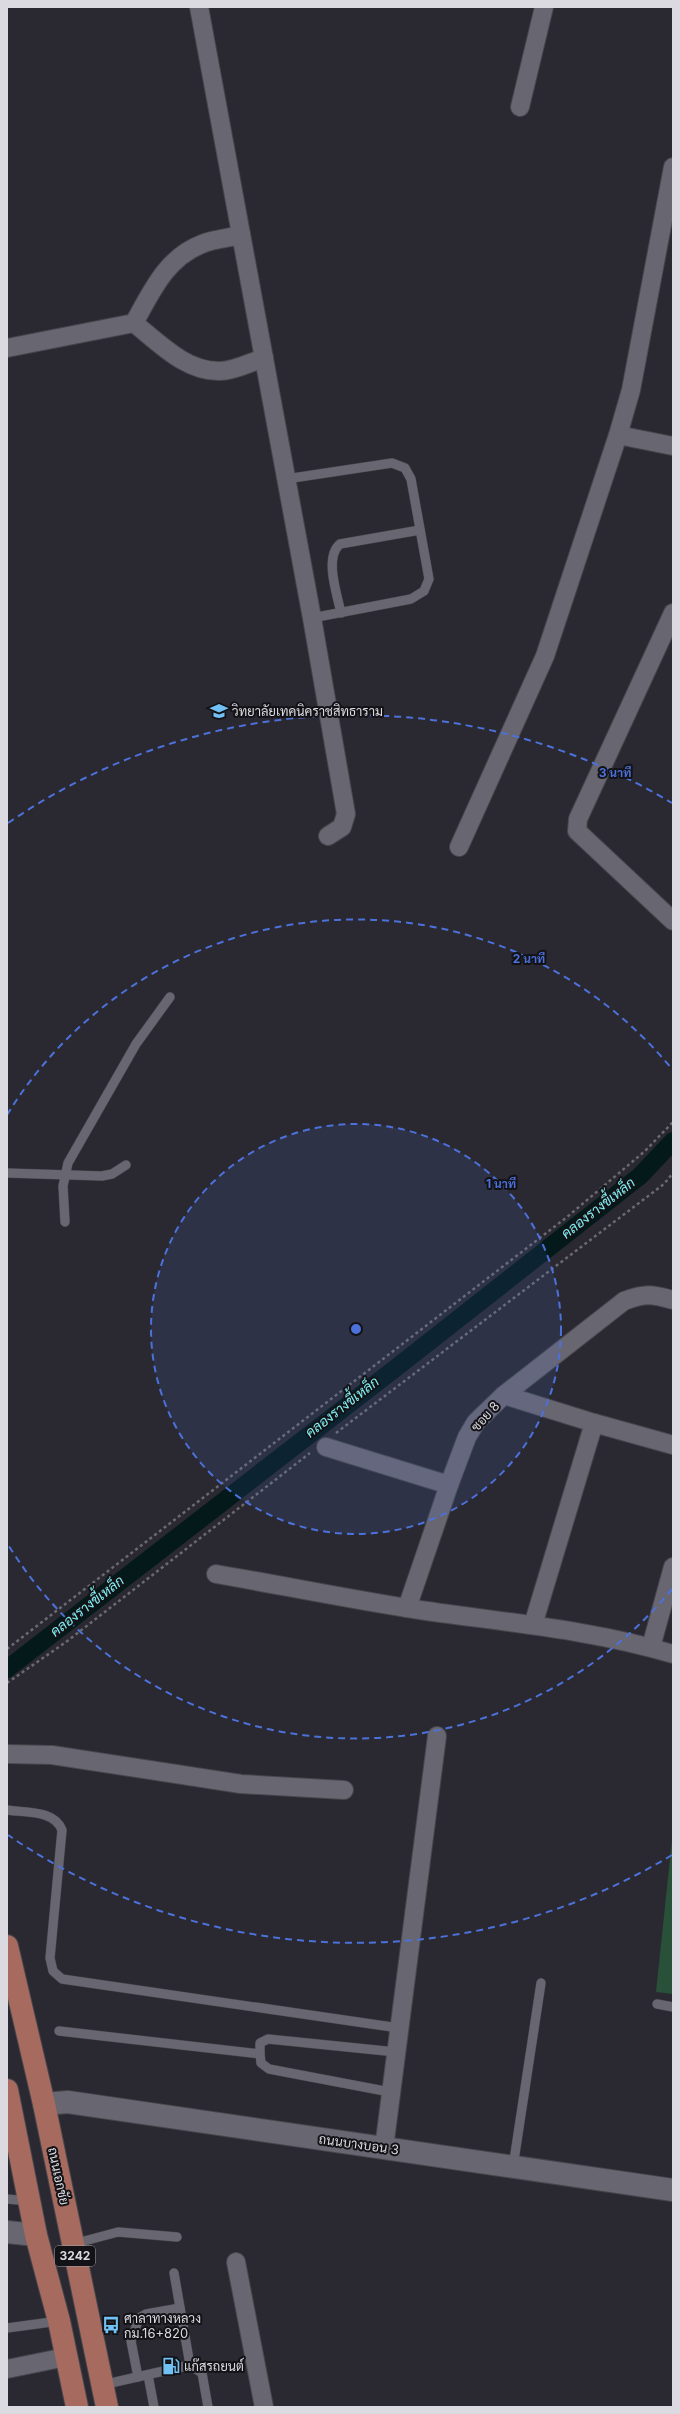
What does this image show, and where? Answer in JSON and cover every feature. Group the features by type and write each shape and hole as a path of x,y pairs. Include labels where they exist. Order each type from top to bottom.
{"main road":[{"name":"ถนนเอกชัย","path":"7,1946 44,2104 107,2407"},
{"path":"10,2099 44,2104"},
{"name":"3242","path":"10,2099 36,2235 58,2320 77,2407"},
{"name":"ถนนบางบอน 3","path":"44,2104 68,2102 673,2190"},
{"path":"7,2232 36,2235"}],"street":[{"path":"199,7 312,618 346,814 342,827 328,836"},
{"path":"520,107 544,7"},
{"path":"459,847 545,656 618,435 631,390 673,167"},
{"path":"7,348 134,323 162,274 180,255 203,244 241,235"},
{"path":"134,323 176,358 198,369 221,372 264,358"},
{"path":"618,435 673,446"},
{"path":"673,613 578,819 577,831 673,921"},
{"name":"ซอย 8","path":"407,1608 449,1485 467,1437 476,1422 504,1395 624,1301 639,1295 651,1294 673,1300"},
{"path":"504,1395 594,1423 673,1445"},
{"path":"533,1625 594,1423"},
{"path":"326,1443 449,1485"},
{"path":"651,1647 673,1567"},
{"path":"216,1574 407,1608 533,1625 651,1647 673,1654"},
{"path":"384,2148 437,1736"},
{"path":"7,1754 52,1756 241,1784 344,1790"},
{"path":"236,2262 264,2407"},
{"path":"7,2369 66,2357"}],"lane":[{"path":"286,480 392,463 405,468 411,479 429,580 424,591 412,599 312,618"},
{"path":"341,613 331,558 334,549 340,544 420,530"},
{"path":"65,1222 63,1186 68,1163 136,1044 170,997"},
{"path":"7,1173 102,1176 112,1174 126,1165"},
{"path":"7,1810 47,1815 58,1821 62,1830 50,1958 53,1971 62,1978 399,2028"},
{"path":"513,2167 541,1983"},
{"path":"657,2004 673,2006"},
{"path":"59,2031 260,2054"},
{"path":"390,2092 269,2070 262,2063 260,2043 268,2038 396,2052"},
{"path":"7,2199 29,2201"},
{"path":"73,2244 118,2232 177,2237"},
{"path":"174,2273 190,2365 202,2373 208,2407"},
{"path":"138,2377 131,2341 139,2318 146,2314 180,2308"},
{"path":"7,2328 58,2320"},
{"path":"102,2385 190,2365"},
{"path":"148,2375 154,2407"}],"path":[{"path":"7,1649 567,1217 645,1151 673,1122"},
{"path":"7,1683 66,1642 326,1443 664,1184 673,1173"}],"green space":[{"path":"673,1830 673,1994 656,1992"}],"waterway":[{"name":"คลองรางขี้เหล็ก","path":"7,1669 397,1367 640,1176 673,1141"}],"place":[{"name":"วิทยาลัยเทคนิคราชสิทธาราม","path":"219,711"},
{"name":"ศาลาทางหลวง กม.16+820","path":"111,2325"},
{"name":"แก๊สรถยนต์","path":"171,2366"}]}
